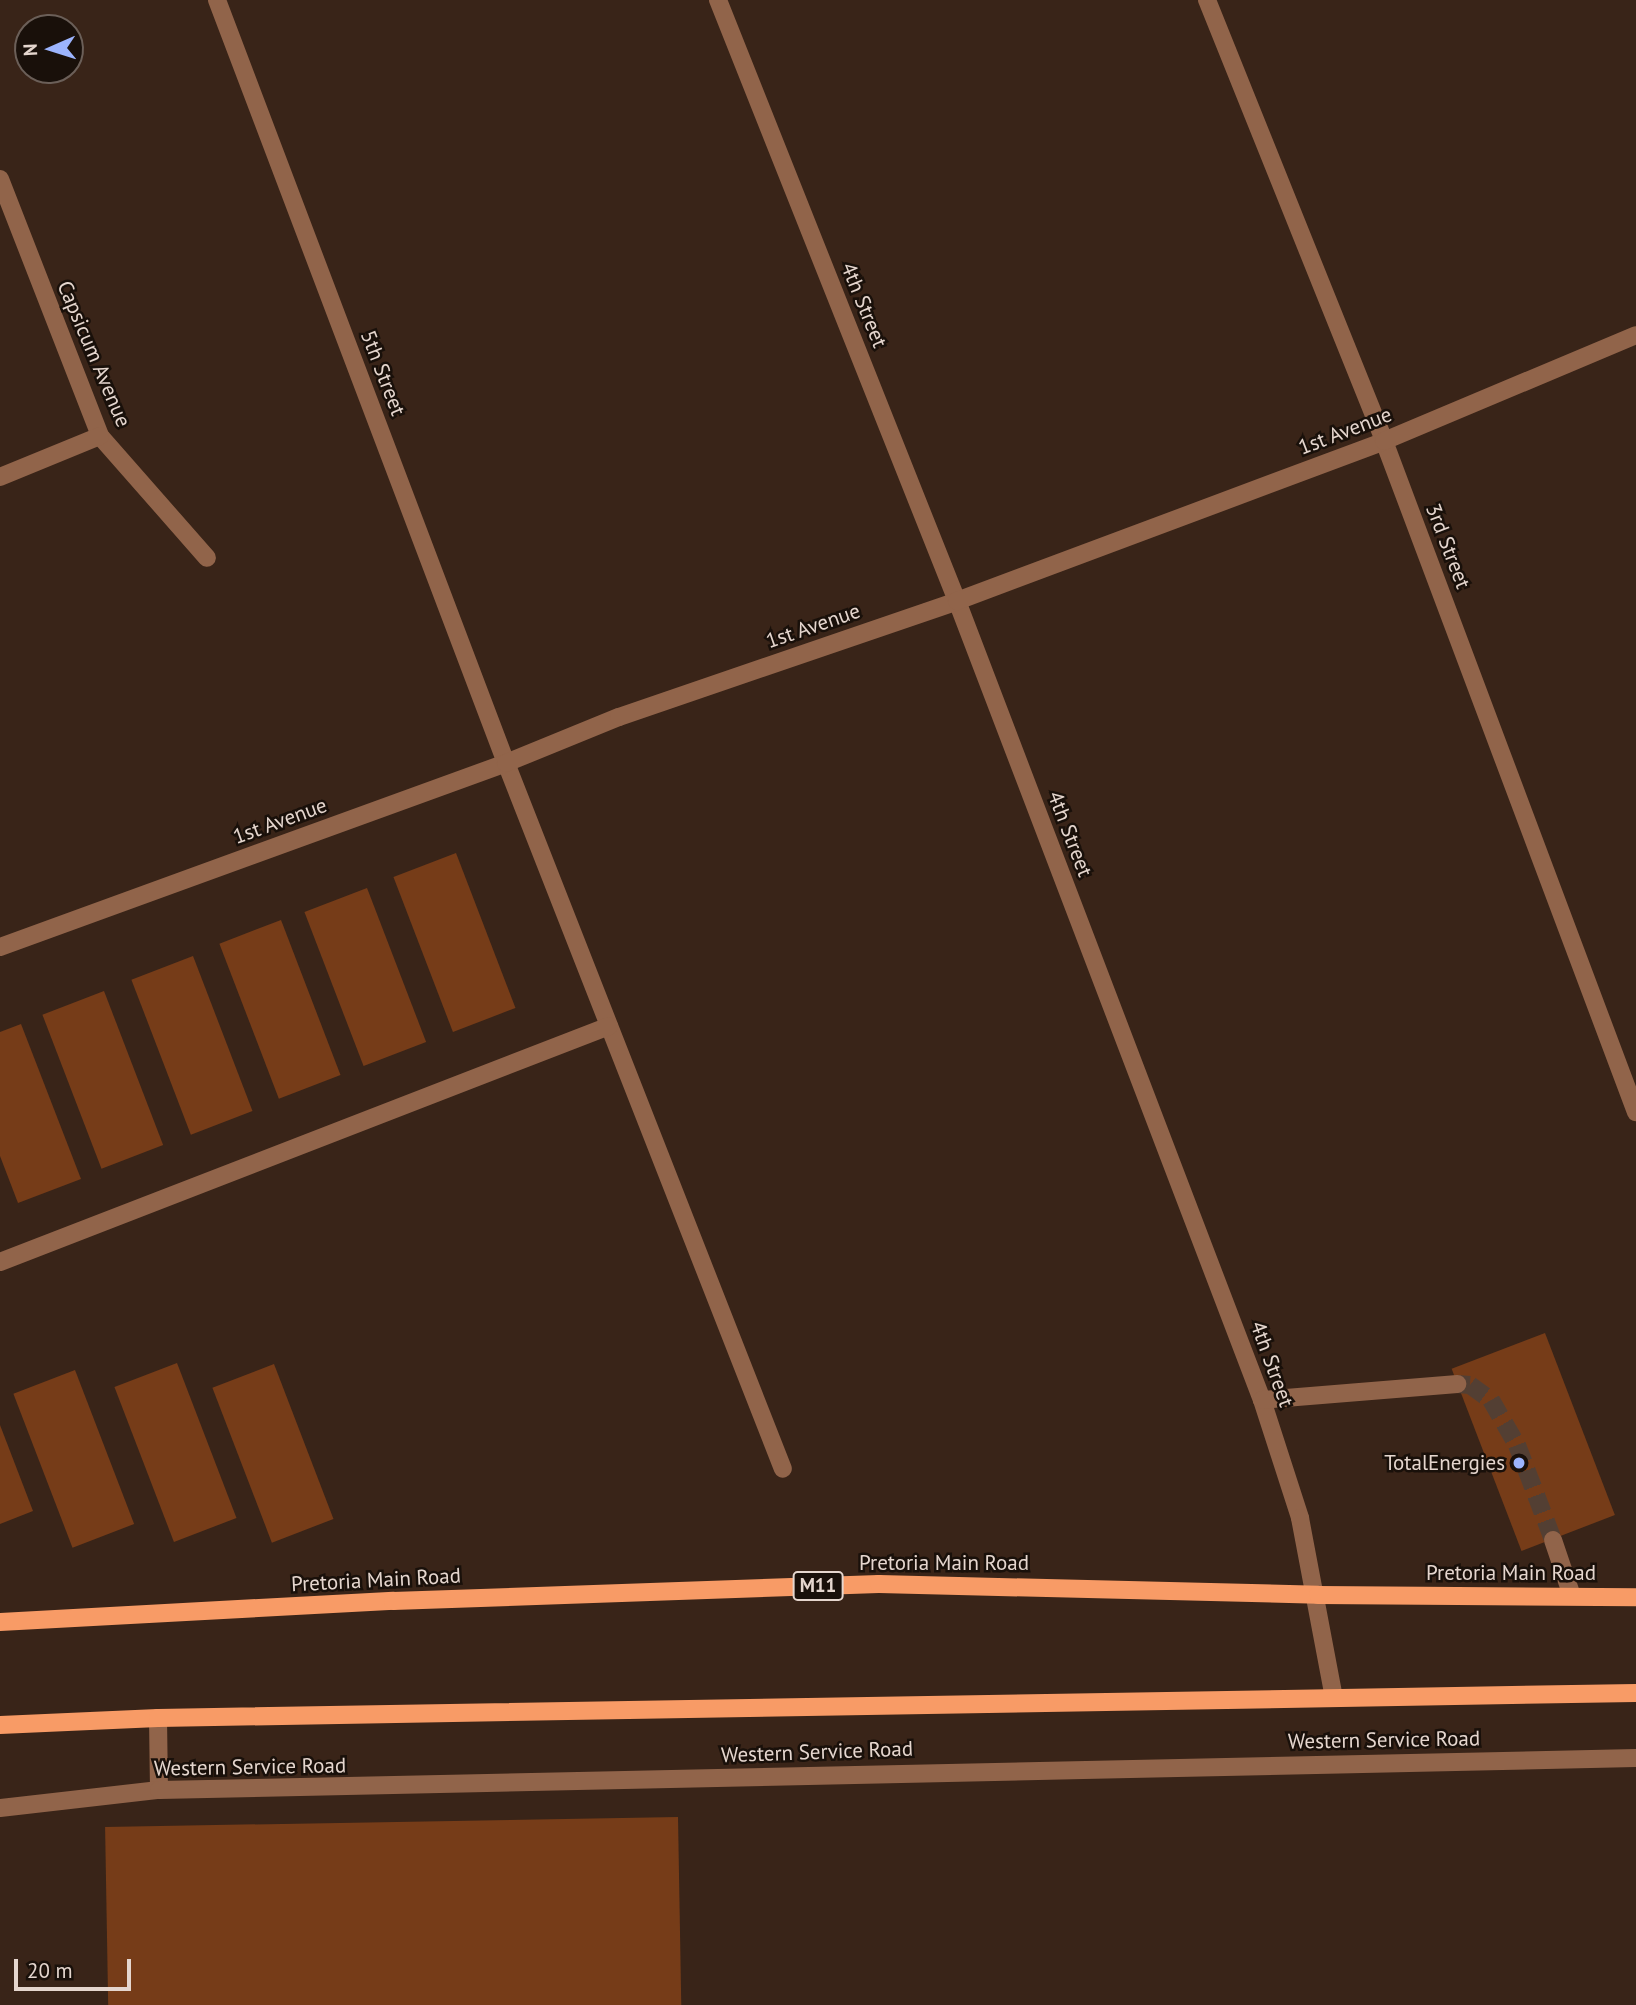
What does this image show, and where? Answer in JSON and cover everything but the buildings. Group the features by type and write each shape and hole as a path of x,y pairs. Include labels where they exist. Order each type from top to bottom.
{"main road":[{"name":"Pretoria Main Road","path":"0,1622 393,1601 880,1584 1318,1595 1636,1597"},
{"path":"0,1726 158,1718 1636,1693"}],"street":[{"name":"5th Street","path":"217,0 506,763 783,1469"},
{"name":"4th Street","path":"718,0 957,601 1262,1400 1300,1518 1318,1595 1334,1698"},
{"name":"3rd Street","path":"1208,0 1384,441 1636,1112"},
{"name":"Capsicum Avenue","path":"0,179 100,436 207,558"},
{"name":"1st Avenue","path":"0,947 506,763 619,717 957,601 1384,441 1636,335"},
{"path":"0,477 100,436"},
{"path":"0,1262 609,1026"},
{"path":"1262,1400 1457,1384"},
{"path":"1553,1540 1572,1597"},
{"path":"158,1718 159,1790"},
{"name":"Western Service Road","path":"0,1808 159,1790 1636,1758"}],"tunnel":[{"path":"1457,1384 1470,1385 1491,1400 1517,1445 1553,1540"}],"place":[{"name":"TotalEnergies","path":"1519,1463"}]}
